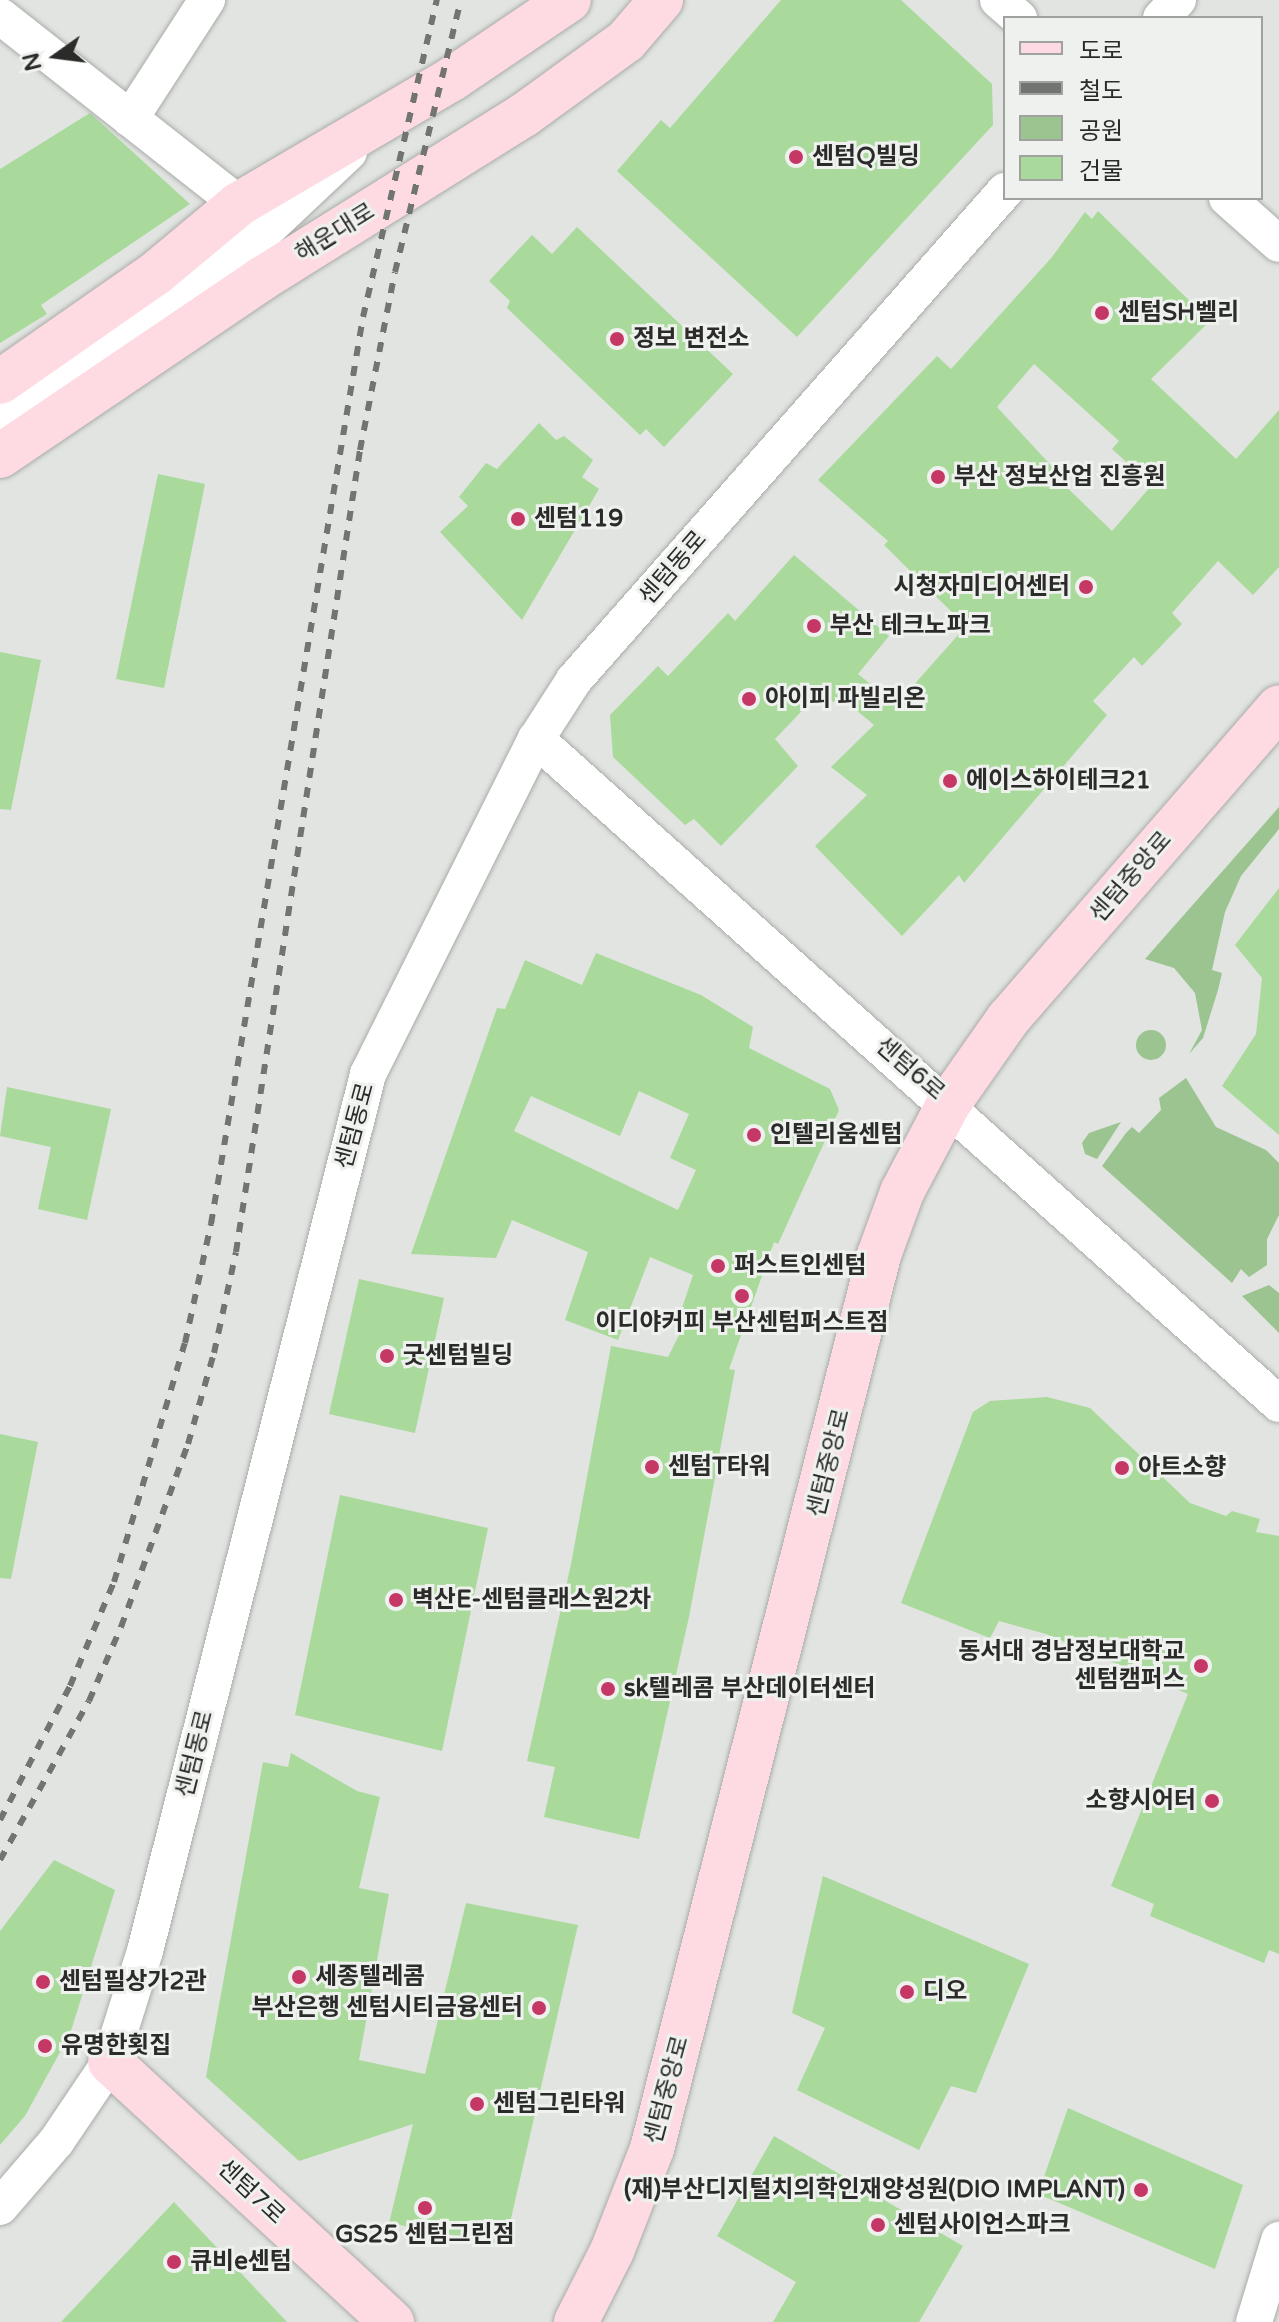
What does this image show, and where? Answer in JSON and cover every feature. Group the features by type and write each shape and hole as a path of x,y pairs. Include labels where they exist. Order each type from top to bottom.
{"main road":[{"path":"0,382 155,274 239,204 385,118 569,0"},
{"name":"해운대로","path":"0,456 263,278 524,115 626,41 661,0"},
{"name":"센텀중앙로","path":"576,2322 612,2251 652,2149 879,1255 902,1192 949,1103 1008,1019 1279,707"},
{"name":"센텀7로","path":"110,2062 392,2322"}],"street":[{"path":"130,119 207,0"},
{"path":"998,0 1017,16"},
{"path":"1163,16 1178,0"},
{"path":"0,16 239,204"},
{"path":"0,423 125,341 242,253 385,118"},
{"name":"센텀동로","path":"0,2207 56,2142 110,2062 145,1951 368,1074 536,739 574,680 1003,193"},
{"path":"1229,200 1279,244"},
{"name":"센텀6로","path":"536,739 949,1103 1279,1404"},
{"path":"1254,2322 1279,2240"}],"green space":[{"path":"1279,807 1279,829 1241,876 1225,912 1212,970 1222,973 1218,990 1203,1038 1189,1054 1202,1030 1195,993 1174,968 1145,959"},
{"path":"1151,1030 1162,1034 1166,1045 1162,1056 1151,1060 1140,1056 1136,1045 1140,1034"},
{"path":"1186,1078 1216,1127 1266,1150 1279,1163 1279,1215 1267,1239 1267,1265 1249,1277 1241,1269 1232,1283 1102,1166 1132,1127 1139,1133 1161,1110 1159,1098"},
{"path":"1121,1122 1097,1159 1085,1154 1082,1143 1089,1133"},
{"path":"1269,1285 1279,1293 1279,1333 1242,1296"}],"building":[{"name":"센텀Q빌딩","path":"781,0 901,0 992,84 993,125 797,337 617,171 661,120 670,128"},
{"path":"90,113 190,204 41,305 47,314 0,343 0,169"},
{"path":"1098,211 1210,321 1151,379 1236,459 1279,410 1279,567 1253,595 1218,561 1172,613 1182,624 1142,666 1134,657 1093,701 1107,715 964,883 959,875 902,936 815,846 867,795 831,767 874,725 842,698 833,702 821,691 775,739 798,766 721,846 694,819 685,825 613,757 610,715 658,666 668,676 728,613 735,621 794,555 889,636 858,674 896,705 966,626 884,545 888,541 818,480 937,356 951,369 1052,257 1085,212 1092,219","holes":["1034,364 1119,441 1112,449 1152,485 1112,531 1055,476 1058,473 997,407"]},
{"name":"정보 변전소","path":"577,227 733,374 664,447 646,429 640,435 507,308 510,301 489,281 532,235 552,254"},
{"name":"센텀119","path":"539,423 556,440 564,436 593,460 582,477 599,489 522,620 440,532 468,506 459,497 486,463 497,469"},
{"path":"158,474 205,484 164,688 116,679"},
{"path":"0,652 41,660 11,810 0,809"},
{"path":"1279,888 1279,1135 1222,1086 1256,1034 1262,978 1235,945"},
{"path":"596,953 701,995 753,1027 749,1048 830,1089 839,1110 778,1244 774,1242 729,1369 735,1370 689,1617 639,1839 544,1817 555,1767 527,1761 571,1564 611,1346 668,1357 684,1325 678,1320 693,1275 650,1257 618,1340 565,1320 588,1252 512,1220 496,1258 411,1254 497,1008 505,1009 525,960 582,985","holes":["639,1091 689,1114 670,1158 696,1170 678,1210 514,1131 531,1096 620,1136"]},
{"path":"7,1087 111,1109 87,1220 38,1209 51,1147 0,1136"},
{"name":"굿센텀빌딩","path":"359,1279 444,1298 415,1433 329,1414"},
{"name":"동서대 경남정보대학교 센텀캠퍼스","path":"1047,1397 1090,1408 1190,1503 1226,1516 1232,1511 1260,1519 1256,1532 1279,1536 1279,1954 1269,1950 1264,1963 1150,1916 1154,1904 1111,1886 1188,1694 1046,1634 999,1621 990,1638 901,1603 973,1412 990,1401"},
{"path":"0,1434 38,1442 11,1579 0,1578"},
{"name":"벽산E-센텀클래스원2차","path":"340,1495 488,1528 442,1751 295,1715"},
{"path":"291,1753 357,1791 380,1797 359,1888 389,1894 359,2060 425,2074 466,1903 578,1925 505,2245 389,2223 413,2124 299,2161 206,2077 263,1762 288,1767"},
{"name":"센텀필상가2관","path":"54,1860 115,1890 70,2034 25,2116 0,2145 0,1931"},
{"name":"디오","path":"823,1876 1029,1964 976,2093 951,2086 919,2150 797,2090 825,2028 792,2013"},
{"name":"(재)부산디지털치의학인재양성원(DIO IMPLANT)","path":"1068,2108 1243,2185 1215,2269 1038,2194"},
{"name":"센텀사이언스파크","path":"774,2136 963,2246 919,2322 773,2322 796,2282 717,2236"},
{"name":"큐비e센텀","path":"174,2202 287,2322 61,2322"}],"railway":[{"path":"0,1820 70,1686 114,1582 185,1343 211,1224 363,317 437,0"},
{"path":"0,1860 89,1701 121,1627 188,1444 214,1353 236,1252 360,450 395,272 461,0"}],"place":[{"name":"센텀Q빌딩","path":"796,157"},
{"name":"센텀SH벨리","path":"1102,313"},
{"name":"정보 변전소","path":"617,339"},
{"name":"부산 정보산업 진흥원","path":"938,477"},
{"name":"센텀119","path":"518,519"},
{"name":"시청자미디어센터","path":"1086,587"},
{"name":"부산 테크노파크","path":"814,626"},
{"name":"아이피 파빌리온","path":"749,699"},
{"name":"에이스하이테크21","path":"950,781"},
{"name":"인텔리움센텀","path":"754,1135"},
{"name":"퍼스트인센텀","path":"718,1266"},
{"name":"이디야커피 부산센텀퍼스트점","path":"742,1296"},
{"name":"굿센텀빌딩","path":"387,1356"},
{"name":"센텀T타워","path":"652,1467"},
{"name":"아트소향","path":"1122,1468"},
{"name":"벽산E-센텀클래스원2차","path":"396,1600"},
{"name":"동서대 경남정보대학교 센텀캠퍼스","path":"1201,1666"},
{"name":"sk텔레콤 부산데이터센터","path":"608,1689"},
{"name":"소향시어터","path":"1212,1801"},
{"name":"세종텔레콤","path":"299,1977"},
{"name":"센텀필상가2관","path":"43,1982"},
{"name":"디오","path":"907,1992"},
{"name":"부산은행 센텀시티금융센터","path":"539,2008"},
{"name":"유명한횟집","path":"45,2046"},
{"name":"센텀그린타워","path":"477,2104"},
{"name":"(재)부산디지털치의학인재양성원(DIO IMPLANT)","path":"1141,2190"},
{"name":"GS25 센텀그린점","path":"425,2208"},
{"name":"센텀사이언스파크","path":"878,2225"},
{"name":"큐비e센텀","path":"174,2262"}]}
